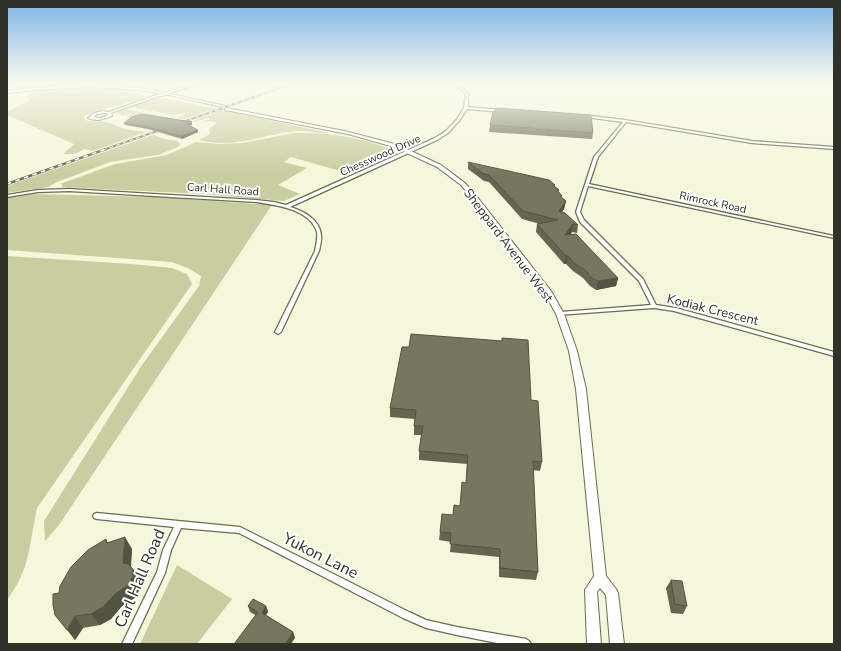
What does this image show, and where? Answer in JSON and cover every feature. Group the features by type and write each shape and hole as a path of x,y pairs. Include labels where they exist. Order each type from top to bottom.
{"main road":[{"name":"Sheppard Avenue West","path":"252,113 349,134 411,152 439,166 463,184 531,270 560,314 573,351 581,389 600,578"},
{"path":"594,644 591,590 600,578 612,593 617,644"}],"street":[{"name":"Chesswood Drive","path":"286,207 411,152 447,132 456,124 463,113"},
{"path":"583,116 624,120 752,142 834,148"},
{"path":"624,120 596,158 580,206 579,218 641,280 654,306"},
{"name":"Rimrock Road","path":"588,185 834,237"},
{"name":"Carl Hall Road","path":"7,196 38,191 69,190 256,201 286,207 310,219 317,228 320,238 314,260 278,332"},
{"name":"Kodiak Crescent","path":"560,314 654,306 674,309 834,354"},
{"name":"Yukon Lane","path":"96,516 240,530 426,624 526,644"},
{"name":"Carl Hall Road","path":"127,644 161,573 167,550 179,524"}],"green space":[{"path":"92,113 83,118 88,121 107,122 125,129 146,132 93,151 84,149 74,154 63,154 74,144 7,114"},
{"path":"118,113 158,115 138,119 126,117 130,114 123,116"},
{"path":"164,113 184,113 173,115"},
{"path":"185,113 202,113 185,119 177,118"},
{"path":"213,113 238,113 329,133 295,131 236,142 212,142 199,140 210,134 209,129 217,123 211,121 200,122 211,119 208,118 193,121"},
{"path":"294,133 320,133 346,136 384,147 396,152 396,154 351,174 291,157 284,162 307,168 278,185 300,194 284,201 204,194 61,187 63,185 60,184 115,164 167,155 196,142 219,144 243,143"},
{"path":"153,135 177,141 180,144 178,147 158,155 110,162 57,182 48,187 7,193 7,186"},
{"path":"32,194 158,197 272,205 59,525 45,541 44,521 142,365 199,286 201,276 188,268 172,262 7,250 7,198"},
{"path":"7,256 172,268 187,274 192,284 37,508 25,566 21,577 7,600"},
{"path":"177,565 232,599 197,644 140,644"}],"building":[{"path":"493,113 569,113 591,115 593,133 490,125"},
{"path":"142,114 192,122 186,124 198,130 181,136 147,127 124,123 132,117"},
{"path":"468,162 549,180 559,190 557,190 562,196 560,196 566,201 559,211 565,213 578,225 573,224 565,235 576,234 618,278 598,281 592,278 585,270 566,256 537,224 558,220 523,211 489,175 484,174"},
{"path":"411,334 502,341 502,338 528,340 531,400 538,401 542,462 533,461 538,572 500,568 500,549 450,544 451,533 440,532 442,514 453,515 454,505 460,506 462,482 466,483 468,455 419,451 423,426 414,426 416,410 390,408 402,347 409,347"},
{"path":"125,537 123,563 128,564 133,569 133,576 129,585 115,594 103,607 91,614 75,616 67,630 55,615 53,594 59,593 60,586 71,567 88,550 106,539 107,543"},
{"path":"671,580 682,581 687,606 675,604"},
{"path":"253,599 266,606 262,613 293,632 285,644 234,644 258,612 248,606"}],"railway":[{"path":"103,150 207,113"},
{"path":"7,184 106,149"}]}
